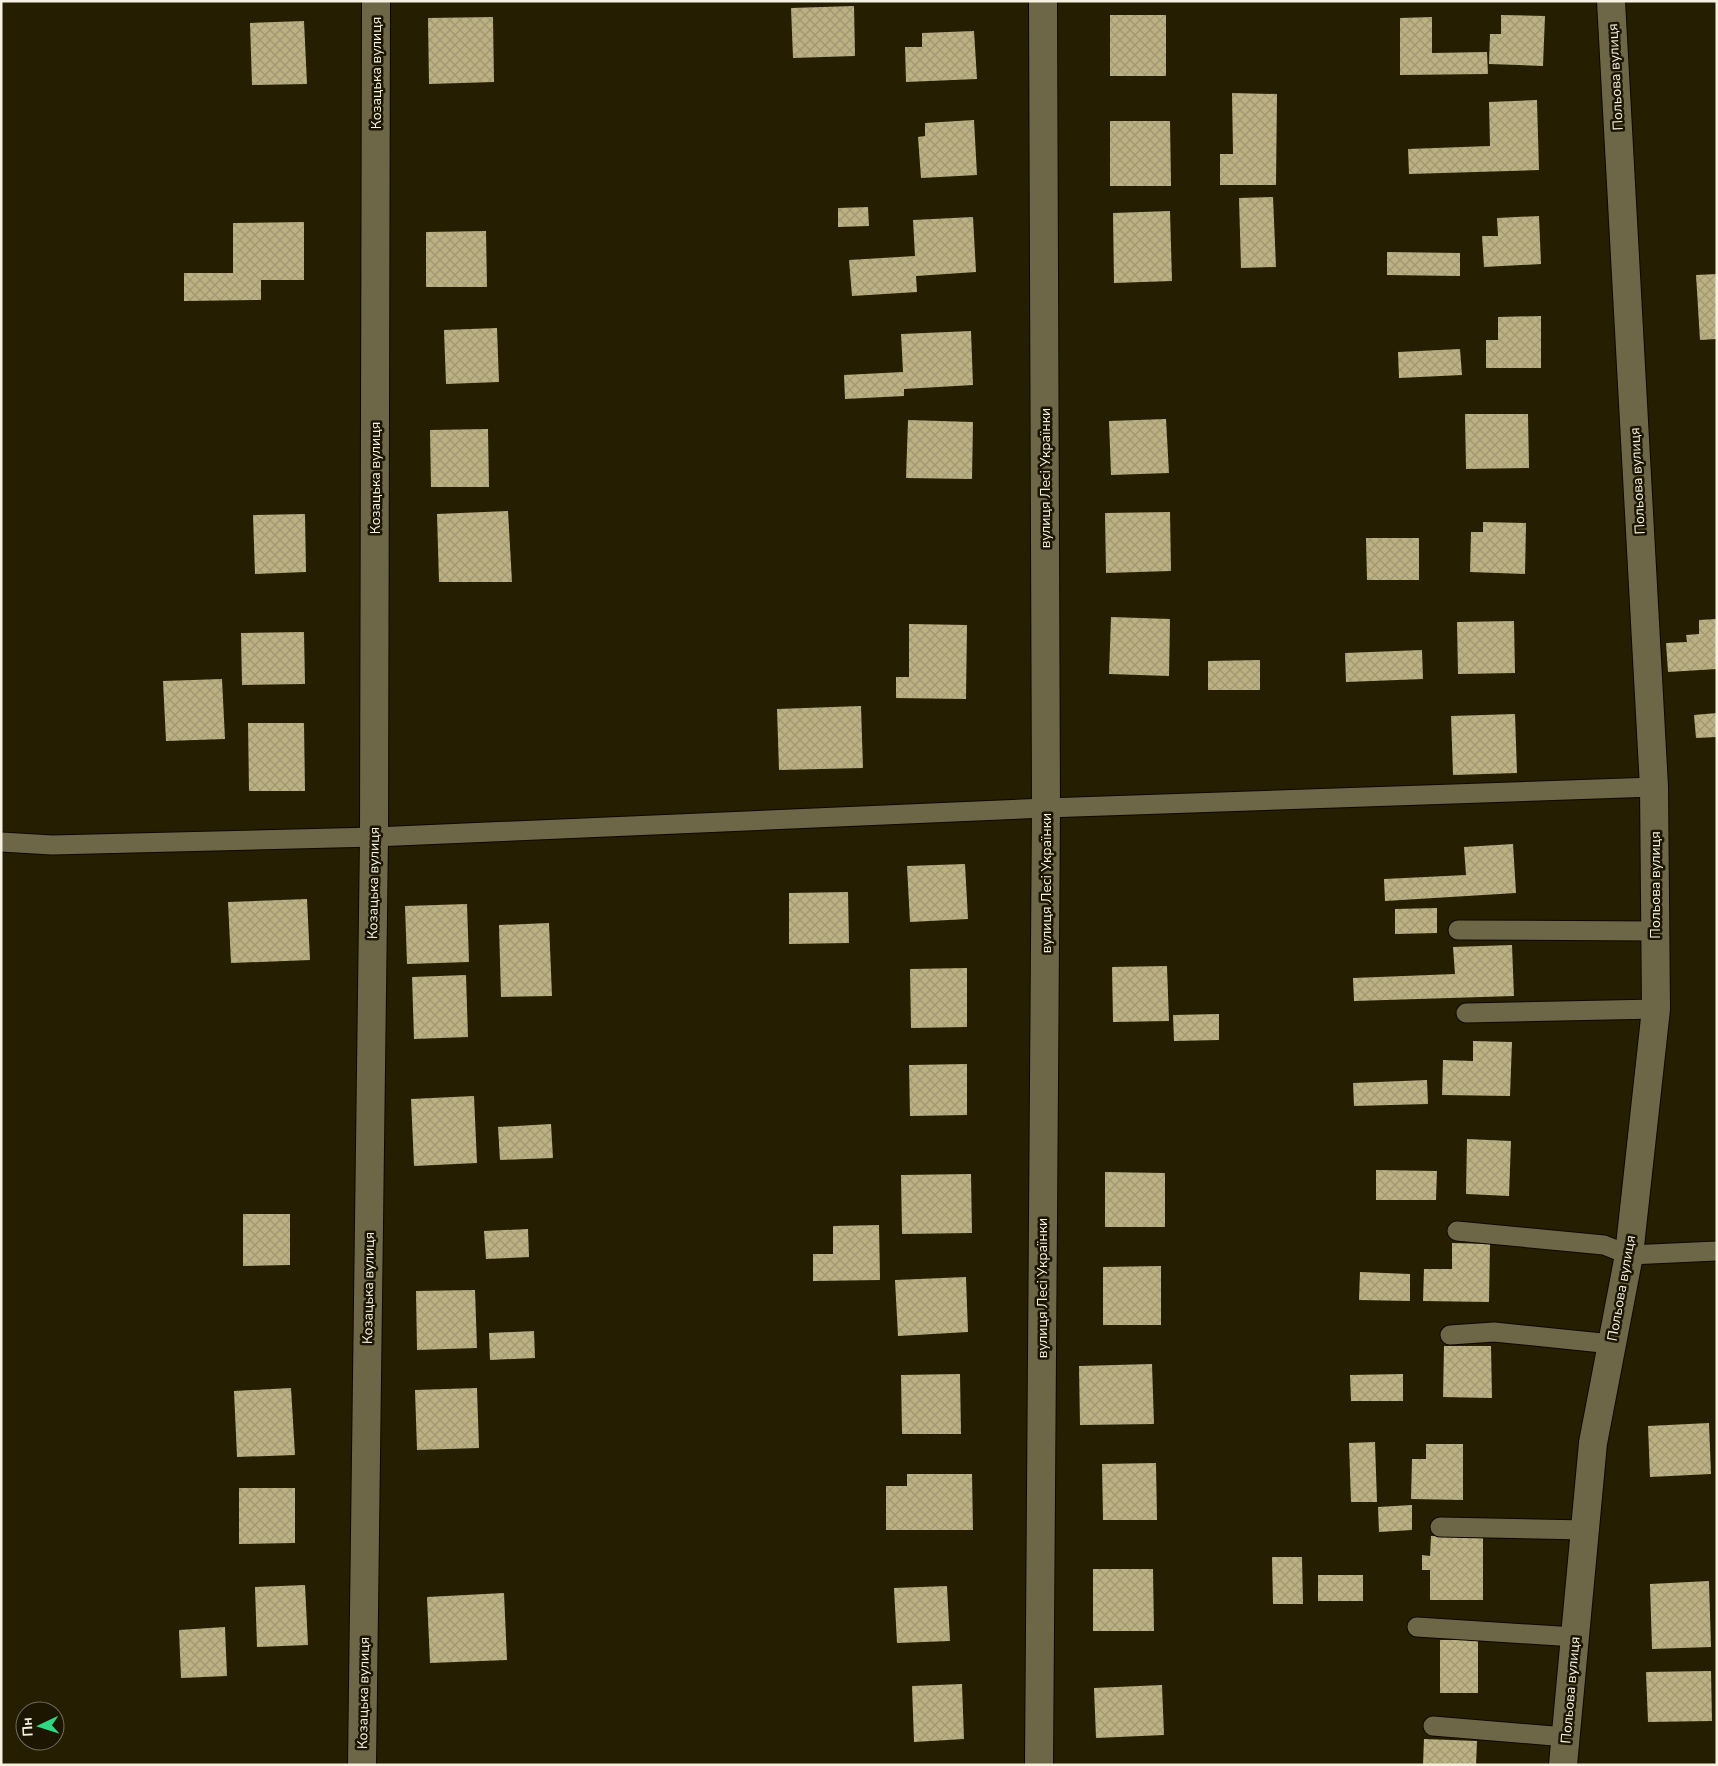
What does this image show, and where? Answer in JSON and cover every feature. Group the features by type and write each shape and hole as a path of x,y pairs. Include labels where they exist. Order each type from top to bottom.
{"street":[{"name":"Козацька вулиця","path":"362,1765 374,837 376,1"},
{"name":"вулиця Лесі Українки","path":"1038,1765 1046,808 1043,1"},
{"name":"Польова вулиця","path":"1563,1765 1594,1443 1628,1255 1656,1009 1654,787 1611,1"}],"lane":[{"path":"1,842 52,845 374,837 1046,808 1654,787"},
{"path":"1458,930 1655,932"},
{"path":"1466,1013 1656,1009"},
{"path":"1457,1231 1604,1245 1628,1255 1717,1251"},
{"path":"1450,1335 1494,1332 1612,1344"},
{"path":"1440,1527 1586,1530"},
{"path":"1417,1627 1575,1637"},
{"path":"1433,1726 1566,1737"}],"building":[{"path":"854,6 855,56 793,58 791,8"},
{"path":"1110,15 1166,15 1166,76 1110,76"},
{"path":"1501,15 1545,16 1543,66 1489,64 1490,34 1501,34"},
{"path":"493,17 494,82 429,84 428,18"},
{"path":"1432,17 1432,53 1487,52 1488,74 1400,75 1400,18"},
{"path":"304,21 307,84 252,85 250,23"},
{"path":"974,31 977,79 906,82 905,47 922,47 922,33"},
{"path":"1232,93 1277,94 1276,185 1220,185 1220,154 1233,154"},
{"path":"1537,100 1539,170 1409,174 1408,149 1490,146 1489,102"},
{"path":"974,120 977,175 921,178 918,137 925,136 925,123"},
{"path":"1110,121 1170,121 1171,186 1110,186"},
{"path":"1273,197 1276,267 1241,268 1239,198"},
{"path":"868,207 869,226 838,227 838,208"},
{"path":"1170,211 1172,281 1114,283 1113,213"},
{"path":"1539,216 1541,264 1484,267 1482,236 1498,236 1497,218"},
{"path":"973,217 976,272 916,276 917,292 852,296 849,260 915,256 913,220"},
{"path":"304,222 304,280 261,280 261,300 184,301 184,273 233,273 233,223"},
{"path":"486,231 487,287 426,287 426,232"},
{"path":"1387,252 1460,253 1460,276 1387,275"},
{"path":"1717,274 1717,339 1700,340 1696,275"},
{"path":"1541,316 1541,368 1486,368 1486,340 1498,340 1498,317"},
{"path":"497,328 499,382 446,384 444,330"},
{"path":"971,331 973,385 904,389 904,396 845,399 844,375 903,372 901,334"},
{"path":"1460,349 1462,375 1399,378 1398,352"},
{"path":"1465,414 1528,414 1529,468 1466,469"},
{"path":"1166,419 1169,473 1111,475 1109,421"},
{"path":"908,420 973,422 972,479 906,478"},
{"path":"488,429 489,487 431,487 430,430"},
{"path":"508,511 512,582 439,582 437,514"},
{"path":"1170,512 1171,571 1106,573 1105,513"},
{"path":"305,514 306,572 255,574 253,515"},
{"path":"1483,522 1526,523 1525,574 1470,572 1471,532 1483,532"},
{"path":"1366,538 1419,538 1419,580 1367,580"},
{"path":"1111,617 1170,619 1169,676 1109,674"},
{"path":"1717,619 1717,669 1668,672 1666,643 1687,642 1686,635 1699,634 1699,620"},
{"path":"1514,621 1515,673 1458,674 1457,622"},
{"path":"909,624 967,625 966,699 896,698 896,677 909,677"},
{"path":"304,632 305,684 242,685 241,633"},
{"path":"1422,650 1423,679 1346,682 1345,653"},
{"path":"1260,660 1260,690 1208,690 1208,661"},
{"path":"222,679 225,739 166,741 163,681"},
{"path":"861,706 863,768 779,770 777,709"},
{"path":"1717,713 1717,737 1696,738 1694,715"},
{"path":"1515,714 1517,773 1453,775 1451,716"},
{"path":"248,723 304,723 305,791 249,791"},
{"path":"1513,844 1516,893 1385,901 1384,879 1466,875 1464,847"},
{"path":"965,864 968,919 910,922 907,866"},
{"path":"848,892 849,943 789,944 789,893"},
{"path":"307,899 310,960 231,963 228,902"},
{"path":"467,904 469,962 407,964 405,906"},
{"path":"1437,908 1437,933 1395,934 1395,909"},
{"path":"549,923 552,996 501,997 499,925"},
{"path":"1512,945 1514,996 1354,1001 1353,978 1455,974 1453,947"},
{"path":"1167,966 1169,1021 1113,1022 1112,967"},
{"path":"967,968 967,1027 911,1028 910,969"},
{"path":"466,975 468,1037 414,1039 412,977"},
{"path":"1219,1014 1219,1040 1174,1041 1173,1015"},
{"path":"1473,1041 1512,1042 1510,1096 1442,1095 1443,1060 1473,1061"},
{"path":"967,1064 967,1115 910,1116 909,1065"},
{"path":"1427,1080 1428,1104 1354,1106 1353,1083"},
{"path":"474,1096 477,1163 414,1166 411,1099"},
{"path":"551,1124 553,1158 500,1160 498,1127"},
{"path":"1467,1139 1511,1141 1509,1196 1466,1194"},
{"path":"1376,1170 1437,1171 1436,1200 1376,1200"},
{"path":"1105,1172 1165,1173 1165,1227 1105,1227"},
{"path":"971,1174 972,1233 902,1234 901,1175"},
{"path":"243,1214 290,1214 290,1265 243,1266"},
{"path":"879,1225 880,1280 813,1281 813,1254 833,1254 833,1226"},
{"path":"528,1229 529,1257 486,1259 484,1231"},
{"path":"1452,1243 1490,1244 1489,1302 1423,1301 1424,1269 1452,1269"},
{"path":"1161,1266 1161,1325 1103,1325 1103,1267"},
{"path":"1360,1272 1410,1274 1410,1301 1359,1300"},
{"path":"966,1277 968,1332 898,1336 895,1280"},
{"path":"475,1290 477,1348 417,1350 416,1291"},
{"path":"534,1331 535,1358 490,1360 489,1333"},
{"path":"1444,1346 1491,1346 1492,1398 1443,1397"},
{"path":"1152,1364 1154,1424 1080,1425 1079,1366"},
{"path":"960,1374 961,1434 902,1434 901,1375"},
{"path":"1403,1374 1403,1401 1351,1401 1350,1375"},
{"path":"291,1388 295,1455 237,1457 234,1391"},
{"path":"477,1388 479,1448 417,1450 415,1390"},
{"path":"1709,1423 1711,1474 1650,1477 1648,1426"},
{"path":"1375,1442 1377,1502 1351,1502 1349,1443"},
{"path":"1426,1444 1463,1444 1463,1500 1411,1499 1412,1459 1426,1459"},
{"path":"1156,1463 1157,1520 1103,1520 1102,1464"},
{"path":"907,1474 972,1474 973,1530 886,1530 886,1486 907,1486"},
{"path":"239,1488 295,1488 295,1543 239,1544"},
{"path":"1412,1505 1412,1530 1379,1532 1378,1507"},
{"path":"1431,1536 1483,1536 1483,1600 1430,1600 1430,1570 1422,1570 1422,1555 1430,1556"},
{"path":"1272,1557 1302,1557 1303,1604 1273,1604"},
{"path":"1093,1569 1153,1569 1154,1631 1093,1631"},
{"path":"1318,1575 1363,1575 1363,1601 1318,1601"},
{"path":"1709,1581 1711,1647 1652,1649 1650,1584"},
{"path":"305,1585 308,1645 257,1647 255,1587"},
{"path":"947,1586 950,1641 897,1643 894,1588"},
{"path":"504,1593 507,1660 430,1663 427,1597"},
{"path":"225,1627 227,1676 181,1678 179,1630"},
{"path":"1440,1640 1478,1640 1478,1693 1440,1693"},
{"path":"1711,1671 1712,1721 1648,1722 1646,1672"},
{"path":"962,1684 964,1739 914,1742 912,1686"},
{"path":"1162,1685 1164,1735 1096,1738 1094,1688"},
{"path":"1424,1739 1477,1741 1476,1765 1423,1765"}]}
